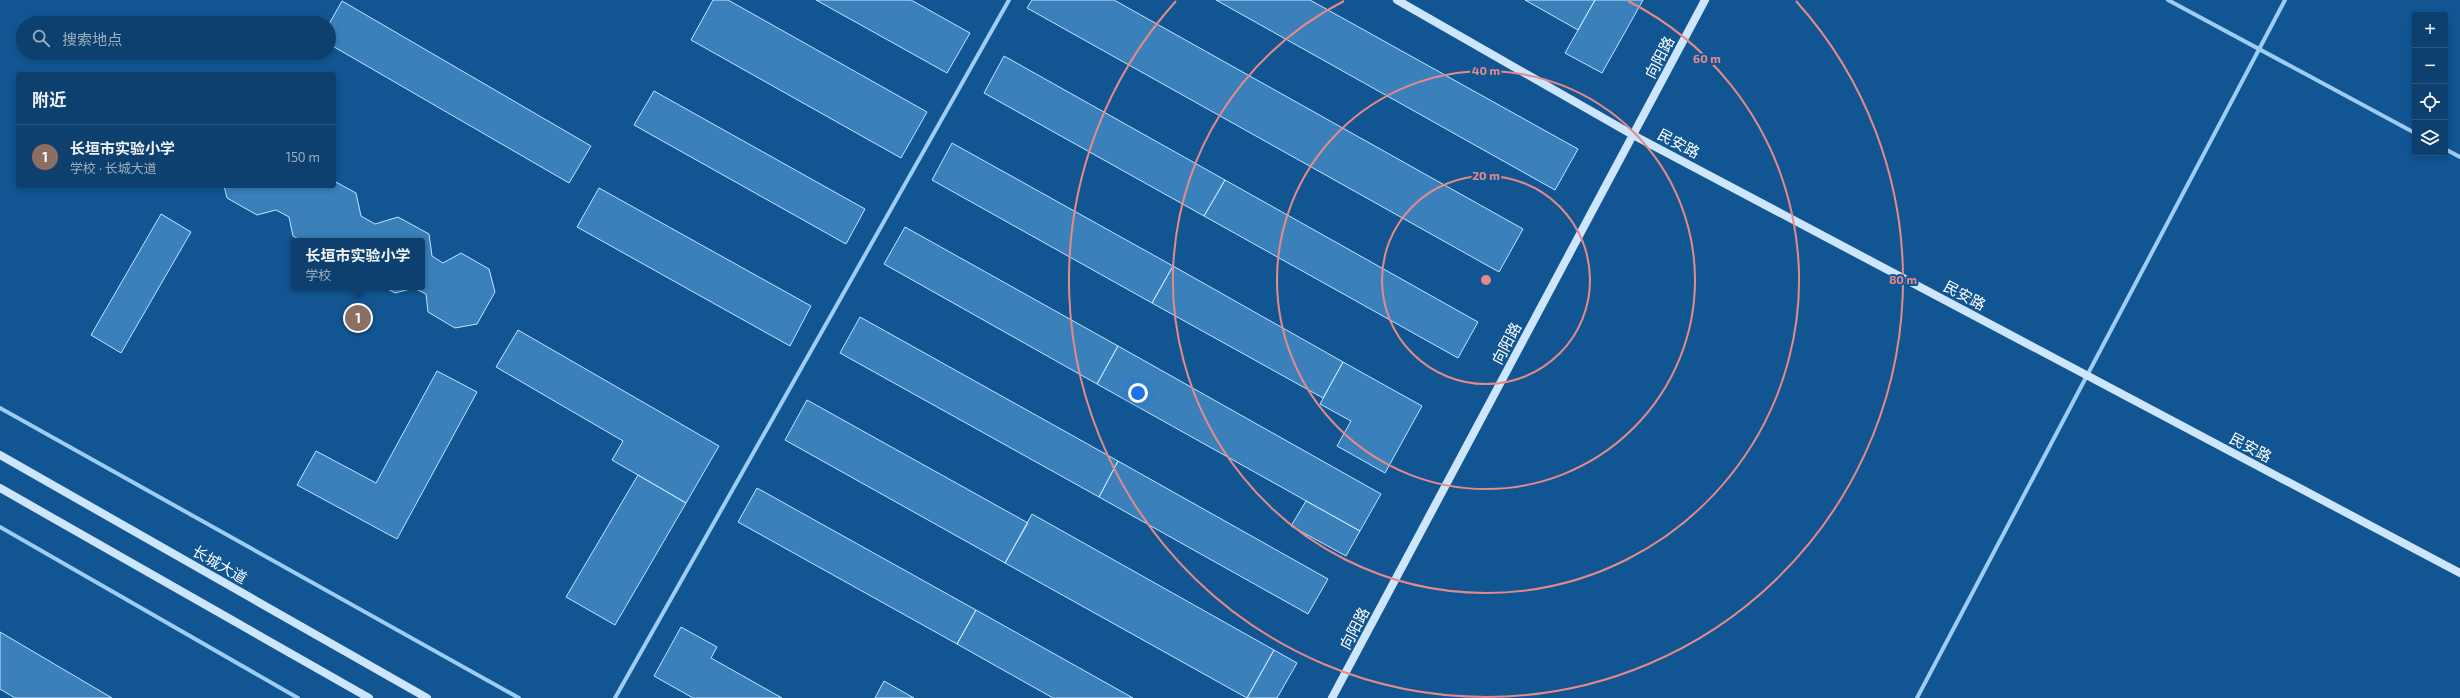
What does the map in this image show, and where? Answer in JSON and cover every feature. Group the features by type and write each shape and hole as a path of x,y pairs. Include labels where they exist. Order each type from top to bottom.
{"street":[{"path":"615,698 1009,0"},
{"name":"民安路","path":"1397,0 1633,135 2460,573"},
{"name":"向阳路","path":"1332,698 1705,0"},
{"path":"2168,0 2412,131"},
{"path":"1917,698 2285,0"},
{"path":"2448,151 2460,157"},
{"path":"0,408 520,698"},
{"name":"长城大道","path":"0,455 427,698"},
{"path":"0,488 369,698"},
{"path":"0,527 298,698"}],"building":[{"path":"713,0 728,0 927,112 901,158 691,40"},
{"path":"816,0 911,0 970,33 947,73"},
{"path":"1032,0 1114,0 1523,229 1499,272 1027,8"},
{"path":"1216,0 1310,0 1578,149 1555,190"},
{"path":"1525,0 1595,0 1578,30"},
{"path":"1595,0 1643,0 1602,73 1565,53"},
{"path":"342,1 591,146 569,183 336,48 336,16 334,16"},
{"path":"1004,56 1225,180 1204,216 984,93"},
{"path":"654,91 865,209 846,244 634,125"},
{"path":"952,143 1173,266 1152,303 932,180"},
{"path":"1225,180 1478,322 1458,358 1204,216"},
{"path":"336,182 356,193 361,216 375,224 398,217 429,234 432,256 443,263 461,253 489,269 495,292 477,324 455,328 428,312 426,294 418,290 425,290 425,238 297,238 293,236 289,217 276,210 257,215 227,198 224,188 336,188"},
{"path":"599,188 811,306 790,346 577,227"},
{"path":"161,214 191,232 121,353 91,335"},
{"path":"905,227 1118,346 1097,384 884,264"},
{"path":"1173,266 1343,362 1323,398 1152,303"},
{"path":"390,290 406,290 395,293"},
{"path":"860,317 1118,461 1099,497 840,353"},
{"path":"518,330 719,446 686,503 612,460 623,441 496,367"},
{"path":"1118,346 1381,494 1360,531 1097,384"},
{"path":"1343,362 1422,406 1385,473 1337,446 1351,421 1320,404"},
{"path":"437,371 477,392 397,539 297,485 316,451 376,483"},
{"path":"807,400 1028,523 1005,563 785,440"},
{"path":"1118,461 1328,579 1308,614 1099,497"},
{"path":"638,475 686,503 615,625 566,597"},
{"path":"757,488 976,610 957,644 738,522"},
{"path":"1306,501 1360,531 1346,556 1291,526"},
{"path":"1032,514 1274,650 1247,698 1005,563"},
{"path":"976,610 1133,698 1053,698 957,644"},
{"path":"681,627 717,647 711,658 782,698 693,698 654,676"},
{"path":"0,632 112,698 15,698 0,689"},
{"path":"1274,650 1297,663 1277,698 1247,698"},
{"path":"884,681 914,698 875,698"}],"place":[{"name":"长垣市实验小学","path":"358,318"}]}
